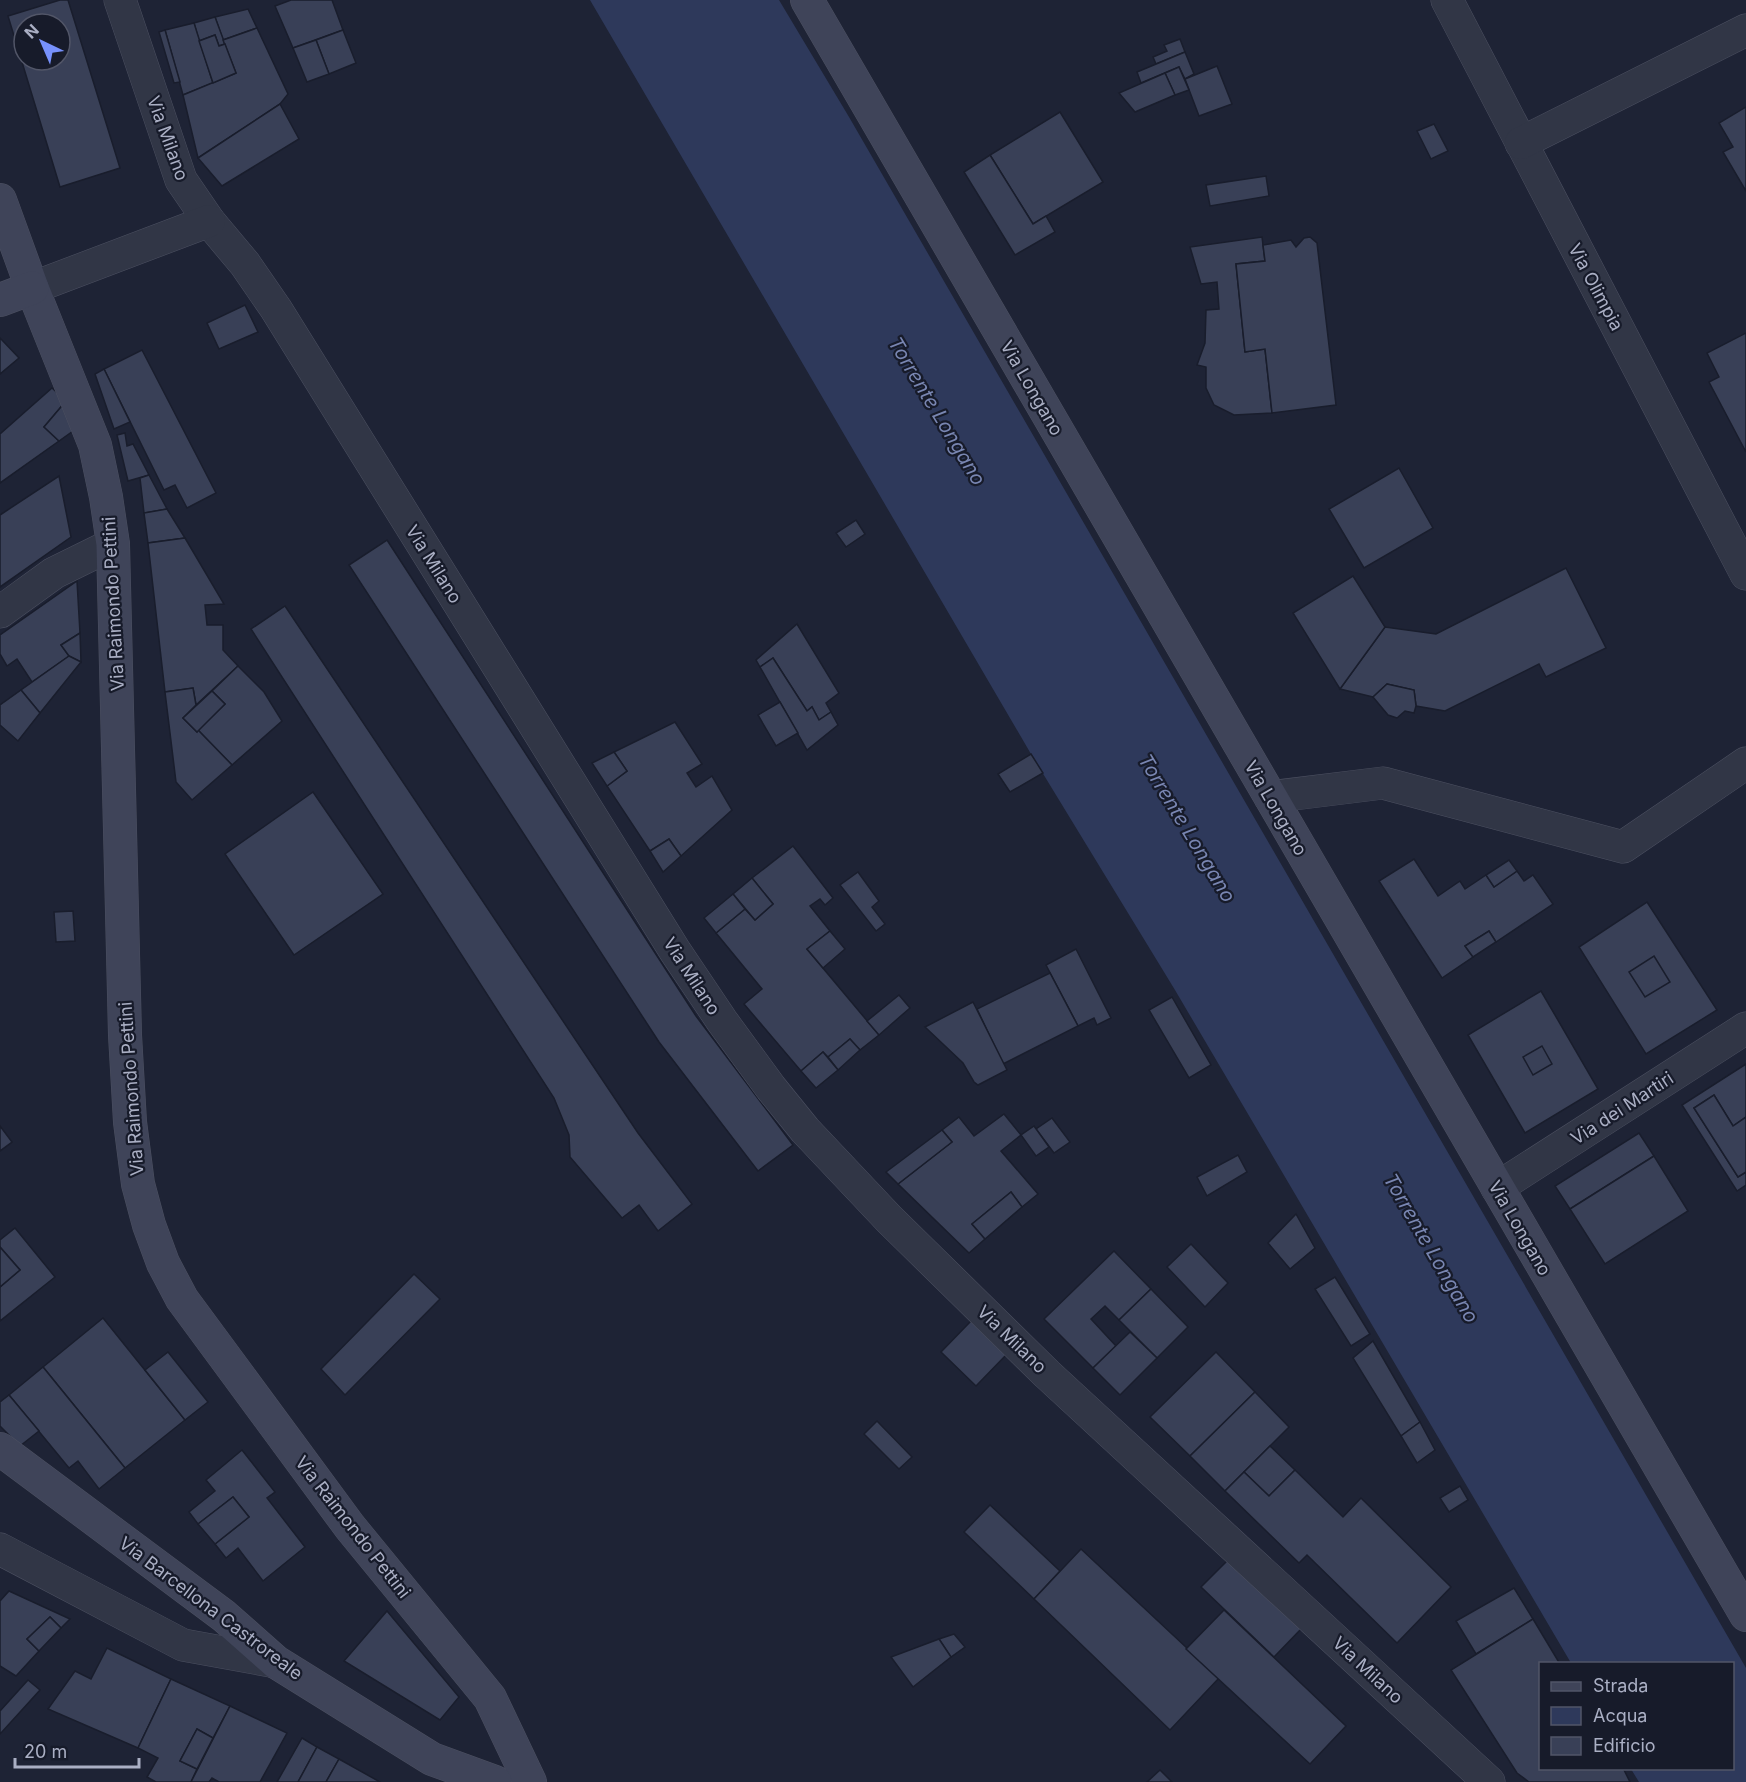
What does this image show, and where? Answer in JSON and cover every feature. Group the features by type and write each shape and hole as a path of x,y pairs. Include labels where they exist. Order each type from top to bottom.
{"street":[{"name":"Via Milano","path":"120,0 181,180 209,222 245,264 276,309 675,951 722,1021 805,1130 889,1219 1047,1374 1489,1782"},
{"name":"Via Longano","path":"807,0 1746,1615"},
{"name":"Via Olimpia","path":"1447,0 1746,574"},
{"path":"1521,143 1746,30"},
{"path":"0,200 32,288"},
{"path":"0,300 209,222"},
{"name":"Via Raimondo Pettini","path":"32,288 95,445 113,544 125,1035 130,1122 138,1184 149,1225 182,1299 350,1527 490,1698 530,1782"},
{"path":"0,612 54,573 113,544"},
{"path":"1270,797 1383,783 1623,847 1746,763"},
{"name":"Via dei Martiri","path":"1497,1188 1746,1028"},
{"name":"Via Barcellona Castroreale","path":"0,1449 224,1616 276,1662 432,1759 495,1782"},
{"path":"0,1549 183,1645 276,1662"}],"water":[{"name":"Torrente Longano","path":"590,0 779,0 849,117 1746,1668 1746,1782 1639,1782 1632,1770 1734,1770 1734,1662 1570,1662 1175,990 1031,754"}],"building":[{"path":"60,0 68,0 72,12 21,12"},
{"path":"291,0 332,0 343,30 293,48 275,6"},
{"path":"248,9 257,28 223,40 215,17"},
{"path":"72,13 120,168 60,187 25,72 72,72"},
{"path":"12,15 12,29 8,16"},
{"path":"215,17 225,44 219,46 215,35 199,41 194,23"},
{"path":"194,23 213,83 183,95 165,30"},
{"path":"257,28 288,94 280,104 198,158 183,95 236,73 223,40"},
{"path":"165,30 180,82 174,83 159,32"},
{"path":"343,30 356,63 329,74 316,40"},
{"path":"215,35 219,46 225,44 236,73 213,83 199,41"},
{"path":"1180,39 1185,52 1156,64 1153,57 1167,51 1164,45"},
{"path":"316,40 329,74 307,82 293,48"},
{"path":"1185,52 1194,74 1185,79 1179,67 1141,83 1137,72"},
{"path":"1217,66 1232,104 1199,116 1185,79"},
{"path":"1179,67 1189,90 1175,95 1165,73"},
{"path":"1165,73 1175,95 1135,112 1119,93"},
{"path":"280,104 299,139 222,186 198,158"},
{"path":"1746,107 1746,191 1723,152 1733,147 1719,123"},
{"path":"1060,112 1103,182 1033,224 990,155"},
{"path":"1434,124 1448,151 1431,159 1417,131"},
{"path":"990,155 1033,224 1046,216 1055,232 1015,255 964,172"},
{"path":"1266,176 1269,196 1210,206 1206,185"},
{"path":"1262,237 1265,261 1236,264 1245,352 1265,349 1272,413 1234,415 1214,405 1206,388 1206,367 1197,365 1205,343 1206,310 1219,309 1217,282 1201,284 1190,247"},
{"path":"1310,237 1317,243 1336,405 1272,413 1265,349 1245,352 1236,264 1265,261 1263,245 1291,240 1296,247 1304,238"},
{"path":"245,305 258,332 219,349 207,323"},
{"path":"1746,333 1746,452 1709,382 1719,377 1707,353"},
{"path":"0,338 19,358 0,374"},
{"path":"142,350 216,493 187,508 175,485 164,490 104,369"},
{"path":"104,369 130,422 114,429 95,374"},
{"path":"52,388 66,401 44,427 59,441 0,483 0,434"},
{"path":"66,401 73,431 59,441 44,427"},
{"path":"125,433 127,446 133,444 149,475 128,481 117,435"},
{"path":"1399,468 1433,528 1364,568 1329,509"},
{"path":"149,475 167,509 144,513 140,478"},
{"path":"59,476 71,537 0,587 0,515"},
{"path":"167,509 185,538 148,543 144,513"},
{"path":"856,520 865,534 846,547 836,533"},
{"path":"185,538 224,604 205,605 207,625 223,625 223,650 238,666 196,705 193,688 165,692 148,543"},
{"path":"387,540 696,1016 793,1145 758,1171 659,1042 349,565"},
{"path":"1566,568 1606,648 1546,677 1539,664 1445,711 1416,706 1414,690 1387,684 1373,697 1340,689 1385,627 1436,634"},
{"path":"1353,576 1385,627 1340,689 1293,613"},
{"path":"77,581 80,633 61,645 69,656 32,682 17,659 7,666 0,654 0,635"},
{"path":"285,606 638,1133 692,1204 658,1231 639,1205 622,1218 570,1157 569,1135 554,1098 251,629"},
{"path":"797,624 839,693 826,703 831,712 819,720 812,707 807,711 773,658 760,667 756,660"},
{"path":"80,633 81,662 69,656 61,645"},
{"path":"69,656 81,662 40,713 21,690"},
{"path":"773,658 807,711 812,707 819,720 831,712 838,725 807,750 760,667"},
{"path":"238,666 264,692 282,721 232,765 198,730 225,704 212,691"},
{"path":"1387,684 1414,690 1416,706 1414,713 1405,711 1397,718 1388,715 1373,697"},
{"path":"193,688 196,705 183,718 232,765 192,800 176,782 165,692"},
{"path":"21,690 40,713 18,741 0,725 0,705"},
{"path":"212,691 225,704 197,732 183,718"},
{"path":"780,702 798,733 776,746 758,715"},
{"path":"675,722 702,764 687,773 696,787 712,776 732,810 681,856 669,839 650,851 607,786 627,771 614,752"},
{"path":"614,752 627,771 607,786 592,763"},
{"path":"1031,754 1043,773 1010,792 998,774"},
{"path":"313,792 383,894 294,955 225,854"},
{"path":"669,839 681,856 663,872 650,851"},
{"path":"793,846 833,898 825,905 820,899 810,906 830,931 807,949 879,1035 860,1050 850,1039 828,1057 823,1052 801,1071 744,1004 762,989 716,933 745,909 755,920 773,904 752,878"},
{"path":"1414,859 1438,896 1460,881 1465,889 1486,875 1494,887 1517,871 1524,881 1533,875 1553,904 1496,942 1489,931 1465,946 1473,957 1442,978 1379,881"},
{"path":"1509,860 1517,871 1494,887 1486,875"},
{"path":"858,872 879,901 872,907 885,924 876,931 840,885"},
{"path":"752,878 773,904 755,920 733,894"},
{"path":"733,894 745,909 716,933 704,918"},
{"path":"1647,902 1717,1010 1646,1054 1579,947"},
{"path":"73,911 75,941 56,942 54,912"},
{"path":"830,931 845,949 823,968 807,949"},
{"path":"1489,931 1496,942 1473,957 1465,946"},
{"path":"1076,949 1111,1018 1097,1025 1094,1018 1078,1026 1046,965"},
{"path":"1654,956 1670,982 1645,997 1629,972"},
{"path":"1050,973 1078,1026 1003,1064 977,1009"},
{"path":"1541,991 1598,1089 1525,1133 1468,1035"},
{"path":"899,995 910,1008 879,1035 867,1021"},
{"path":"1172,997 1211,1065 1189,1078 1149,1010"},
{"path":"973,1002 1007,1070 978,1085 963,1063 925,1027"},
{"path":"850,1039 860,1050 838,1070 828,1057"},
{"path":"1542,1046 1552,1064 1533,1075 1523,1057"},
{"path":"823,1052 838,1070 816,1088 801,1071"},
{"path":"1746,1064 1746,1117 1733,1126 1714,1095 1694,1108 1738,1177 1746,1172 1746,1185 1737,1191 1682,1105"},
{"path":"1714,1095 1733,1126 1746,1117 1746,1172 1738,1177 1694,1108"},
{"path":"1004,1114 1021,1135 1001,1151 1038,1194 1022,1207 1011,1192 972,1224 985,1239 969,1253 898,1184 952,1142 942,1130 959,1117 974,1136"},
{"path":"1052,1118 1070,1142 1054,1153 1036,1129"},
{"path":"0,1126 12,1142 0,1151"},
{"path":"1034,1126 1049,1147 1036,1156 1021,1135"},
{"path":"942,1130 952,1142 898,1184 886,1172"},
{"path":"1639,1133 1654,1156 1570,1209 1555,1186"},
{"path":"1238,1155 1247,1172 1207,1196 1197,1177"},
{"path":"1654,1156 1688,1211 1605,1264 1570,1209"},
{"path":"1011,1192 1022,1207 985,1239 972,1224"},
{"path":"1296,1214 1315,1248 1290,1269 1268,1243"},
{"path":"15,1228 55,1277 0,1321 0,1287 20,1270 0,1247 0,1240"},
{"path":"1191,1244 1228,1283 1205,1307 1167,1267"},
{"path":"0,1247 20,1270 0,1287"},
{"path":"1114,1251 1151,1289 1119,1320 1105,1306 1091,1319 1116,1346 1093,1368 1044,1319"},
{"path":"414,1274 440,1299 345,1395 321,1369"},
{"path":"1335,1277 1370,1334 1351,1346 1315,1289"},
{"path":"1151,1289 1188,1327 1157,1358 1119,1320"},
{"path":"103,1318 185,1420 125,1468 43,1367"},
{"path":"971,1321 1006,1355 976,1386 941,1352"},
{"path":"1130,1332 1157,1358 1120,1395 1093,1368"},
{"path":"1373,1341 1420,1422 1401,1436 1353,1358"},
{"path":"168,1352 208,1402 185,1420 145,1370"},
{"path":"1216,1352 1255,1392 1190,1456 1150,1417"},
{"path":"43,1367 125,1468 99,1489 78,1461 69,1468 9,1395"},
{"path":"1255,1392 1289,1427 1225,1491 1190,1456"},
{"path":"9,1395 39,1431 20,1446 0,1426 0,1402"},
{"path":"877,1421 912,1457 899,1469 864,1434"},
{"path":"1420,1422 1435,1450 1417,1463 1401,1436"},
{"path":"1270,1446 1295,1470 1269,1496 1244,1472"},
{"path":"242,1450 275,1492 267,1498 305,1547 263,1581 238,1548 226,1558 215,1544 249,1517 233,1497 198,1524 189,1512 215,1491 206,1480"},
{"path":"1295,1470 1343,1517 1361,1498 1451,1587 1397,1643 1307,1555 1299,1563 1225,1491 1244,1472 1269,1496"},
{"path":"1460,1486 1468,1500 1449,1512 1440,1498"},
{"path":"233,1497 249,1517 215,1544 198,1524"},
{"path":"990,1505 1060,1571 1034,1599 964,1532"},
{"path":"1081,1549 1219,1678 1170,1730 1034,1599"},
{"path":"1229,1559 1301,1629 1274,1657 1201,1587"},
{"path":"1514,1588 1533,1619 1476,1654 1456,1621"},
{"path":"9,1591 70,1619 61,1628 50,1617 27,1639 39,1651 16,1676 0,1666 0,1601"},
{"path":"1224,1610 1346,1726 1310,1764 1186,1649"},
{"path":"387,1611 459,1697 440,1720 344,1661"},
{"path":"50,1617 61,1628 39,1651 27,1639"},
{"path":"1533,1619 1559,1662 1539,1662 1539,1770 1624,1770 1630,1782 1529,1782 1517,1773 1451,1670"},
{"path":"954,1634 965,1647 951,1657 939,1639"},
{"path":"939,1639 951,1657 913,1687 891,1657"},
{"path":"107,1648 171,1679 138,1748 48,1709 75,1671 91,1679"},
{"path":"171,1679 230,1706 213,1738 197,1729 180,1761 197,1769 191,1782 156,1782 147,1777 158,1758 138,1748"},
{"path":"28,1680 40,1690 0,1734 0,1711"},
{"path":"230,1706 287,1733 260,1782 219,1782 212,1778 209,1782 191,1782"},
{"path":"197,1729 213,1738 197,1769 180,1761"},
{"path":"302,1738 317,1747 298,1782 277,1782"},
{"path":"317,1747 339,1759 326,1782 298,1782"},
{"path":"339,1759 380,1782 326,1782"},
{"path":"1160,1770 1172,1782 1147,1782"}]}
